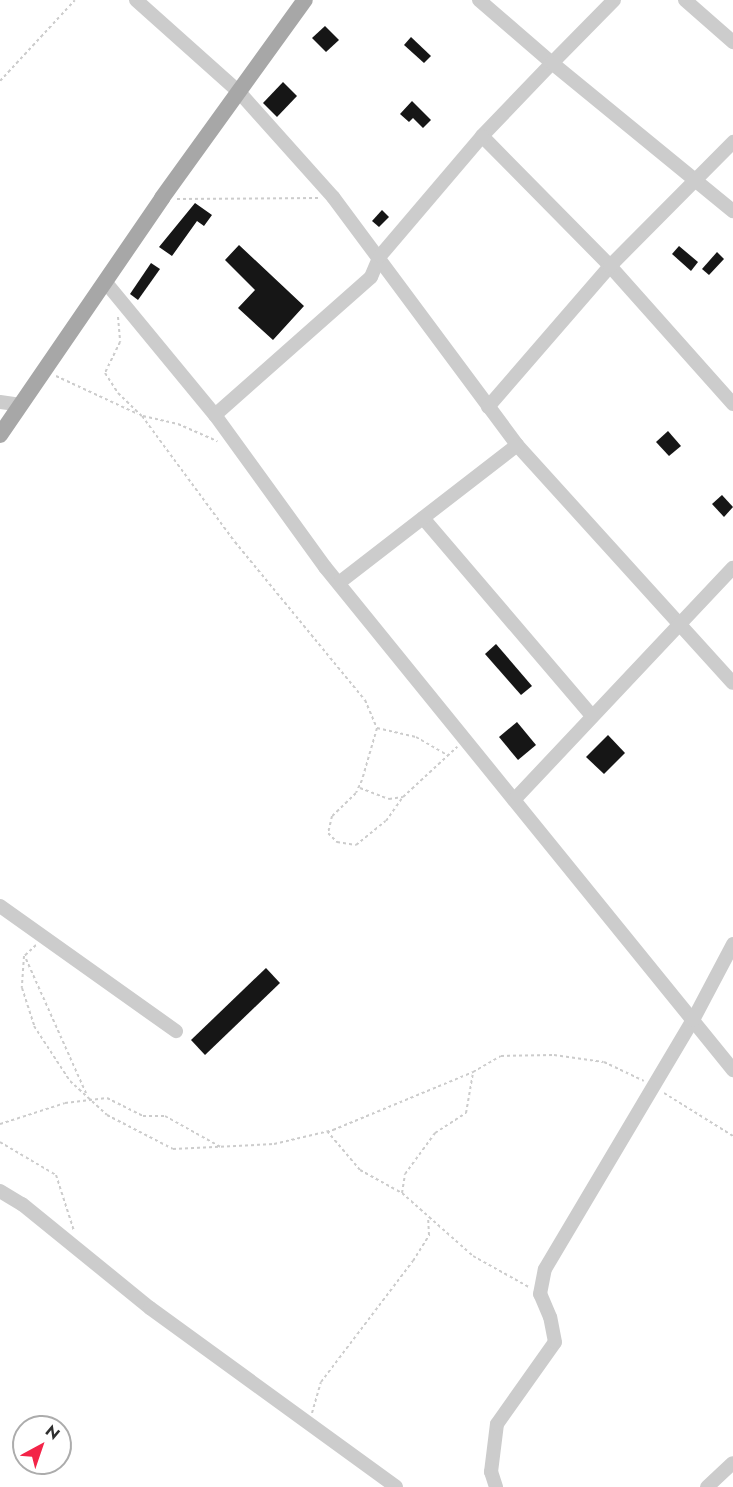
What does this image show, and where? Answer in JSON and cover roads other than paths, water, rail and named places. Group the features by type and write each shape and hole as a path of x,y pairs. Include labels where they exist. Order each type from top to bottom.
{"main road":[{"path":"0,435 107,284 162,198 305,0"}],"street":[{"path":"136,0 240,93 333,197 380,256 517,445 681,622 733,683"},
{"path":"479,0 552,63 733,211"},
{"path":"216,415 371,277 380,256 482,136 614,0"},
{"path":"685,0 733,42"},
{"path":"482,136 610,266 733,404"},
{"path":"488,407 610,266 733,142"},
{"path":"107,284 216,415 325,567 340,582 733,1070"},
{"path":"0,402 21,405"},
{"path":"340,582 517,445"},
{"path":"423,518 592,716"},
{"path":"514,800 733,568"},
{"path":"0,906 177,1031"},
{"path":"496,1487 491,1472 497,1424 555,1342 550,1317 540,1294 540,1283 570,1225 693,1020 733,944"},
{"path":"0,1191 80,1251 150,1308 396,1487"},
{"path":"707,1487 733,1463"}]}
